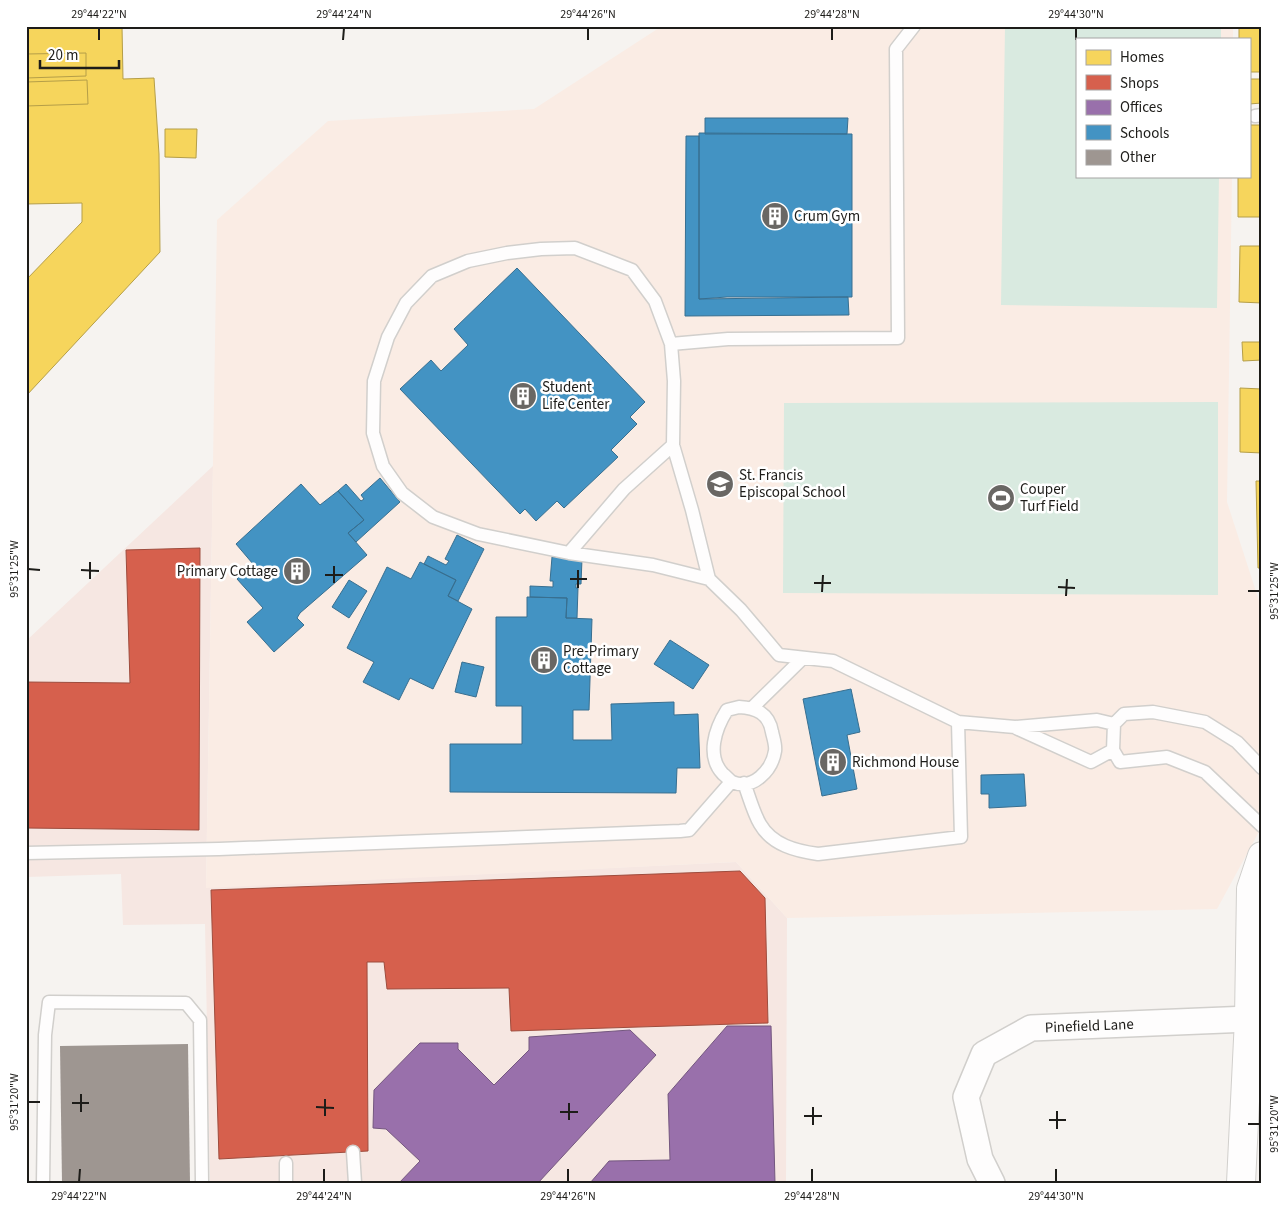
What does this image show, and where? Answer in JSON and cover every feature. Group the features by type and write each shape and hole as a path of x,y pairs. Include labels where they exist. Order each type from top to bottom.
{"street":[{"path":"1240,1183 1249,1018 1250,889 1262,856"},
{"name":"Pinefield Lane","path":"992,1183 980,1159 966,1097 984,1054 1031,1028 1249,1018"}],"lane":[{"path":"671,344 728,339 898,338 896,49 914,26"},
{"path":"710,579 673,445 674,381 671,344 654,302 632,270 575,248 541,249 507,253 468,261 432,276 406,303 388,337 374,381 373,433 383,466 402,494 433,517 478,534 569,553 654,565 710,579 742,610 779,655 833,661 958,722 1013,727 1097,720 1114,724"},
{"path":"569,553 624,489 673,445"},
{"path":"752,708 803,658"},
{"path":"26,853 219,849 689,830 737,782 756,780 768,770 775,750 772,728 764,714 752,708 739,706 726,710 718,725 713,744 718,768 737,782 760,825 778,841 794,850 818,854 961,837 958,722"},
{"path":"1262,768 1237,742 1205,722 1153,712 1124,714 1114,724 1113,750 1120,762 1167,757 1205,772 1262,826"},
{"path":"1013,727 1091,762 1113,750"},
{"path":"44,1183 45,1035 49,1002 186,1003 200,1020 202,1183"},
{"path":"354,1152 355,1183"},
{"path":"286,1163 286,1183"}],"shaded area":[{"name":"St. Francis Episcopal School","path":"662,26 1233,26 1233,38 1076,38 1076,178 1232,178 1227,502 1262,610 1262,826 1217,909 787,918 736,862 206,888 217,220 328,121 534,109"},
{"path":"213,466 206,887 736,862 787,918 786,1183 210,1183 205,924 123,925 121,874 27,877 26,1183 26,641"}],"green space":[{"path":"1005,26 1221,26 1221,38 1076,38 1076,178 1219,178 1217,308 1001,305"},
{"name":"Couper Turf Field","path":"1218,402 1218,595 783,593 784,403"}],"building: Homes":[{"path":"26,26 122,26 123,79 154,78 159,154 160,252 26,396 26,280 82,222 82,203 26,204"},
{"path":"1239,26 1262,26 1262,72 1250,72 1250,38 1239,38"},
{"path":"86,53 86,76 26,78 26,54"},
{"path":"1250,79 1262,79 1262,103 1250,104"},
{"path":"87,80 88,104 26,106 26,82"},
{"path":"1250,125 1262,125 1262,217 1238,217 1238,178 1250,178"},
{"path":"165,129 197,129 196,158 165,157"},
{"path":"1240,246 1262,246 1262,303 1239,302"},
{"path":"1242,342 1262,342 1262,360 1243,361"},
{"path":"1240,388 1262,389 1262,453 1240,452"},
{"path":"1256,481 1262,481 1262,568 1258,568"}],"building: Shops":[{"path":"200,548 199,830 26,828 26,682 130,683 126,550"},
{"path":"740,871 765,898 768,1023 511,1031 509,988 387,989 384,962 367,962 368,1151 219,1159 211,890"}],"building: Offices":[{"path":"727,1026 771,1026 775,1183 590,1183 609,1161 670,1160 668,1094"},
{"path":"630,1030 656,1055 538,1183 399,1183 420,1161 386,1129 373,1128 374,1090 420,1043 458,1043 458,1049 494,1085 529,1050 529,1037"}],"building: Schools":[{"path":"705,118 848,118 847,134 705,134"},
{"name":"Crum Gym","path":"699,133 852,134 852,297 727,297 699,299"},
{"path":"686,136 699,136 699,299 848,297 849,315 685,316"},
{"name":"Student Life Center","path":"517,268 645,402 630,417 637,424 611,450 618,457 564,508 557,501 536,521 525,509 520,514 400,389 431,360 441,371 468,345 454,329"},
{"path":"380,478 400,502 356,542 348,533 364,520 338,491 346,484 361,501 364,499 361,495"},
{"name":"Primary Cottage","path":"301,484 320,505 338,491 364,520 348,533 367,555 300,613 297,618 304,625 274,652 247,622 263,608 237,579 253,564 236,544"},
{"path":"457,535 484,549 458,601 448,596 456,580 424,564 428,556 446,565 449,561 445,559"},
{"path":"552,557 582,559 581,584 576,584 576,588 578,588 577,618 566,618 567,598 530,597 530,586 553,587 553,581 550,581"},
{"path":"420,562 456,580 448,596 472,609 433,689 410,678 399,700 363,682 374,662 347,648 387,567 411,579"},
{"path":"349,580 367,591 349,618 332,607"},
{"name":"Pre-Primary Cottage","path":"527,597 567,598 566,618 592,619 589,710 573,710 573,740 612,740 611,704 674,702 674,715 698,714 700,768 677,768 676,793 450,792 450,744 522,744 522,706 496,706 496,617 527,617"},
{"path":"670,640 709,665 693,689 654,664"},
{"path":"462,662 484,667 476,697 455,692"},
{"name":"Richmond House","path":"851,689 860,732 847,735 857,789 822,796 803,699"},
{"path":"1024,774 1026,806 989,808 989,794 981,794 981,775"}],"building: Other":[{"path":"188,1044 190,1183 62,1183 60,1046"}],"place":[{"name":"Crum Gym","path":"775,216"},
{"name":"Student Life Center","path":"523,396"},
{"name":"St. Francis Episcopal School","path":"720,484"},
{"name":"Couper Turf Field","path":"1001,498"},
{"name":"Primary Cottage","path":"297,571"},
{"name":"Pre-Primary Cottage","path":"544,660"},
{"name":"Richmond House","path":"833,762"}]}
